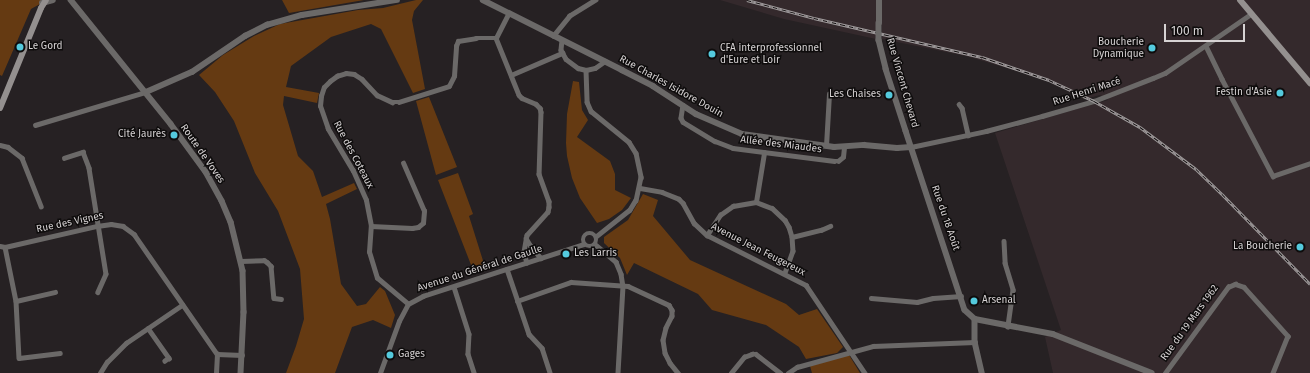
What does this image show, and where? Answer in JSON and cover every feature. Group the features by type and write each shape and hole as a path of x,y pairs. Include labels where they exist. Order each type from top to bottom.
{"main road":[{"path":"1240,0 1310,83"},
{"path":"0,108 43,3"}],"street":[{"path":"43,3 53,0"},
{"path":"35,125 146,92 192,72 245,36 267,25 302,15 397,0"},
{"name":"Rue Charles Isidore Douin","path":"483,0 653,86 696,114 742,134 826,146 844,147 864,145 897,148 911,147"},
{"path":"553,36 569,16 595,0"},
{"name":"Rue Vincent Chevard","path":"879,0 879,40 886,69 911,147"},
{"name":"Route de Voves","path":"71,1 146,92 210,178 231,222 241,261 244,289 241,373"},
{"path":"509,13 496,38 519,95 522,98 536,104 540,108 539,174 549,201 548,212 526,238 524,252 527,263"},
{"name":"Rue Henri Macé","path":"911,147 968,135 1094,101 1165,73 1251,14"},
{"name":"Rue des Coteaux","path":"408,304 377,278 369,252 371,226 366,200 353,171 322,116 321,96 324,87 337,76 346,73 354,74 362,79 377,95 387,101 399,102 449,86 452,83 454,76 456,46 458,41 476,38 496,38"},
{"path":"562,40 562,53 570,64 586,70 601,66 605,61"},
{"path":"1206,46 1273,176 1310,163"},
{"path":"510,75 562,53"},
{"path":"586,70 587,102 591,111 629,142 636,153 641,177 640,188 636,200 630,210 596,237"},
{"path":"826,146 829,94"},
{"path":"961,103 968,135"},
{"name":"Allée des Miaudes","path":"682,105 682,122 715,141 733,148 838,161 843,157 844,147"},
{"path":"0,145 8,147 22,158 41,206"},
{"name":"Rue du 18 Août","path":"911,147 965,310 975,319"},
{"path":"64,158 83,152 89,168 97,226 106,274 98,292"},
{"path":"756,202 764,152"},
{"path":"371,226 412,228 418,227 423,223 424,211 403,163"},
{"name":"Avenue Jean Feugereux","path":"640,188 665,193 679,199 684,203 694,223 707,235 785,273 806,285 811,290 865,373"},
{"path":"707,235 720,215 727,209 741,203 756,202 772,208 779,213 789,227 792,237 793,251 785,273"},
{"name":"Rue des Vignes","path":"3,246 97,226 111,224 123,226 134,234 194,323 217,354"},
{"path":"792,237 821,230 830,226"},
{"path":"596,237 591,233 586,234 583,238 584,244 590,247 596,245"},
{"path":"596,237 596,245 616,262 621,274 623,286 618,373"},
{"path":"526,238 541,258"},
{"path":"1004,241 1004,263 1013,290 1008,327"},
{"name":"Avenue du Général de Gaulle","path":"408,304 423,296 584,244"},
{"path":"3,246 16,301 19,358 60,354"},
{"path":"241,261 264,260 267,262 271,266 274,298 281,298"},
{"path":"507,269 529,334 542,348 550,373"},
{"path":"517,301 571,282 628,286 669,305 672,310 672,316 666,328 664,346 670,363 678,373"},
{"name":"Rue du 19 Mars 1962","path":"1165,373 1228,287 1235,284 1244,287 1288,336 1274,373"},
{"path":"454,287 469,334 468,354 474,373"},
{"path":"16,301 55,292"},
{"path":"871,298 917,302 933,298 961,296"},
{"path":"380,373 399,321 408,304"},
{"path":"100,373 117,351 182,305"},
{"path":"982,373 975,342 975,319 1008,327 1053,334 1152,373"},
{"path":"148,328 169,358 165,361"},
{"path":"788,373 797,368 881,345 975,342"},
{"path":"216,373 217,354 242,355"},
{"path":"731,373 744,357 756,354 780,373"}],"shaded area":[{"path":"0,0 42,0 40,4 31,9 2,76 0,75"},
{"path":"282,0 364,0 289,13"},
{"path":"416,0 423,0 414,11 412,20 425,89 413,93 381,29 371,24 331,37 291,66 286,87 319,93 317,103 284,96 283,105 298,156 313,171 322,197 354,183 357,189 326,204 341,284 357,306 366,304 380,287 385,291 395,315 391,328 373,320 352,327 335,373 286,373 304,319 300,269 278,211 255,173 234,121 215,92 199,75 223,55 254,36 280,24 358,10 383,8"},
{"path":"720,0 1310,0 1310,373 1053,373 1045,337 1061,330 995,133 1108,100 1100,95 1085,99 1041,78 966,56 882,39 882,25 876,23 876,39 784,19"},
{"path":"573,81 579,82 582,110 588,120 577,137 610,161 615,174 615,190 631,198 622,210 609,219 597,223 580,198 572,178 567,156 567,114"},
{"path":"429,97 457,167 436,175 416,101"},
{"path":"458,173 473,214 469,216 485,267 473,270 438,180"},
{"path":"643,194 658,200 653,216 690,260 786,304 799,315 817,309 843,347 837,353 806,359 799,347 766,325 712,310 698,294 634,263 627,275 620,258 604,243 604,237 628,220"},
{"path":"849,355 860,373 812,373 810,366"}],"railway":[{"path":"747,0 814,18 982,57 1049,80 1094,101 1140,127 1196,169 1310,284"}],"place":[{"name":"Le Gord","path":"20,47"},
{"name":"Boucherie Dynamique","path":"1152,48"},
{"name":"CFA interprofessionnel d'Eure et Loir","path":"712,54"},
{"name":"Festin d'Asie","path":"1280,93"},
{"name":"Les Chaises","path":"889,95"},
{"name":"Cité Jaurès","path":"174,135"},
{"name":"La Boucherie","path":"1300,247"},
{"name":"Les Larris","path":"566,254"},
{"name":"Arsenal","path":"974,301"},
{"name":"Gages","path":"390,355"}]}
